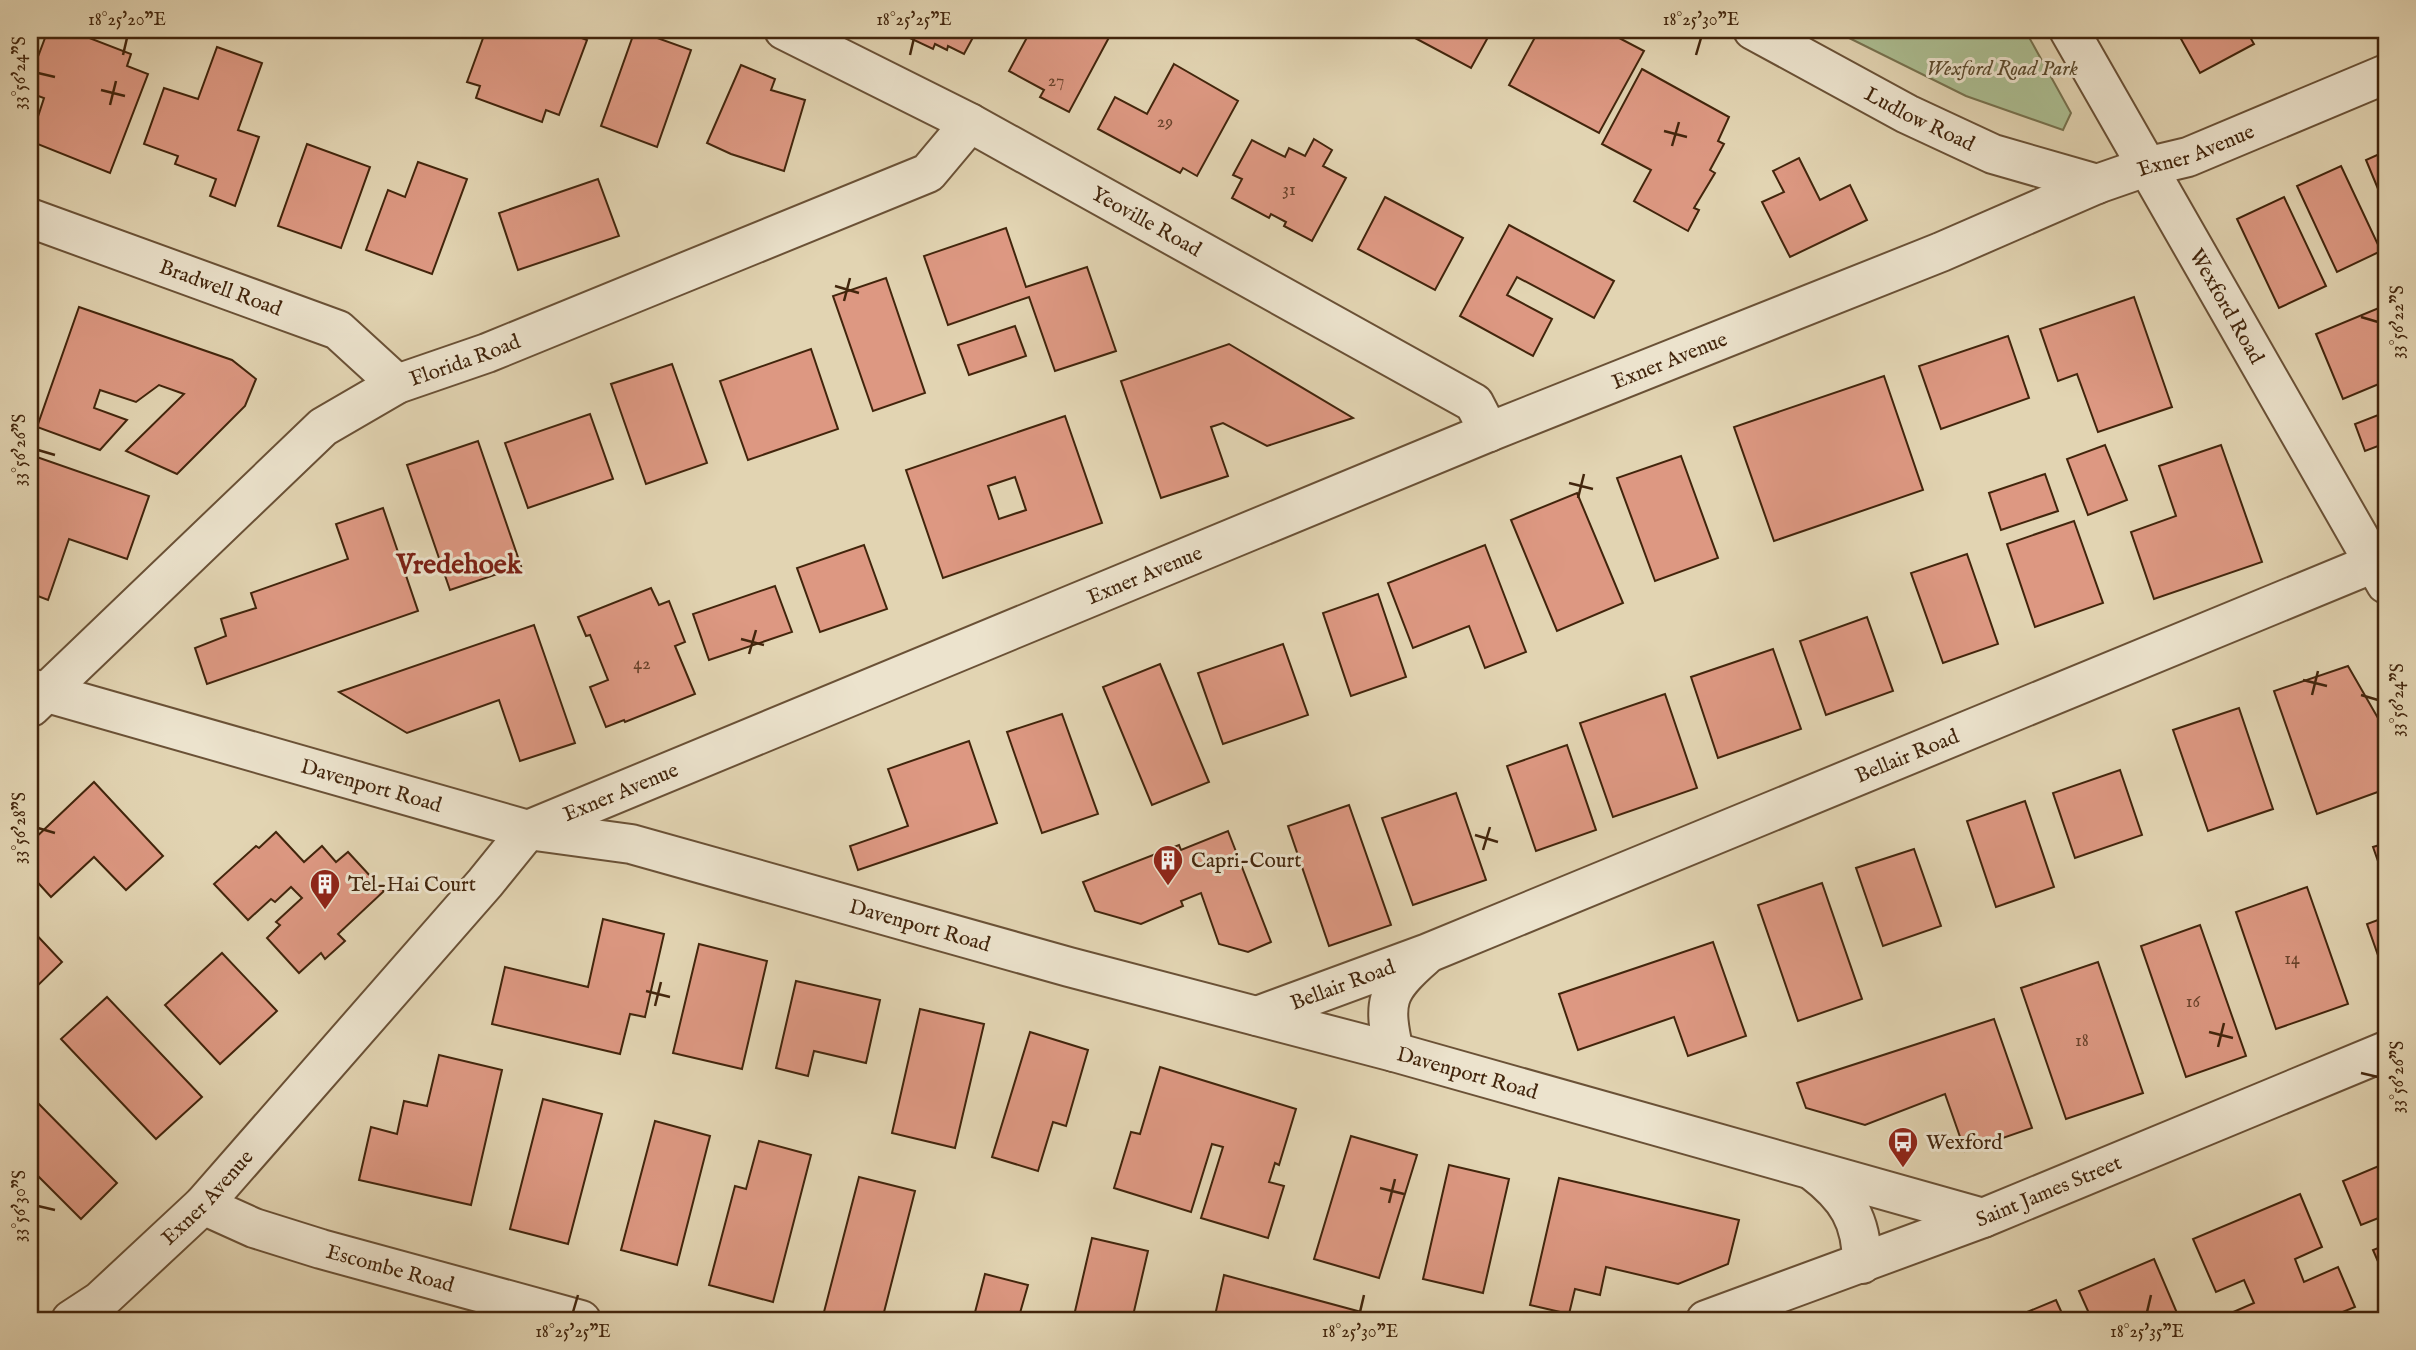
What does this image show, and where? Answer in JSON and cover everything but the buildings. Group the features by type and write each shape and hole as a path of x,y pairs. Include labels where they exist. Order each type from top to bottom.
{"street":[{"name":"Yeoville Road","path":"784,30 970,123 1474,403 1489,432"},
{"name":"Ludlow Road","path":"1753,30 1907,114 1993,154 2097,184"},
{"name":"Wexford Road","path":"2069,30 2146,167 2383,568"},
{"name":"Exner Avenue","path":"71,1320 100,1301 203,1205 485,883 528,830 1489,432 1941,252 2097,184 2146,167 2188,157 2386,74"},
{"name":"Florida Road","path":"35,697 323,426 397,384 487,354 928,173 970,123"},
{"name":"Bradwell Road","path":"30,218 338,330 397,384"},
{"name":"Bellair Road","path":"1256,1016 1428,953 2383,568"},
{"name":"Davenport Road","path":"35,697 528,830 631,844 1069,967 1394,1052 1983,1218"},
{"name":"Bellair Road","path":"1394,1052 1387,1012 1390,996 1400,979 1428,953"},
{"name":"Saint James Street","path":"1706,1320 1983,1218 2386,1051"},
{"name":"Davenport Road","path":"1811,1170 1832,1187 1852,1211 1860,1233 1862,1264"},
{"name":"Escombe Road","path":"203,1205 254,1228 321,1249 581,1320"}],"green space":[{"name":"Wexford Road Park","path":"1833,30 2025,30 2071,113 2063,130 1966,96"}],"place":[{"name":"Capri-Court","path":"1168,887"},
{"name":"Tel-Hai Court","path":"325,911"},
{"name":"Wexford","path":"1903,1169"}],"district":[{"name":"Vredehoek","path":"459,563"}]}
